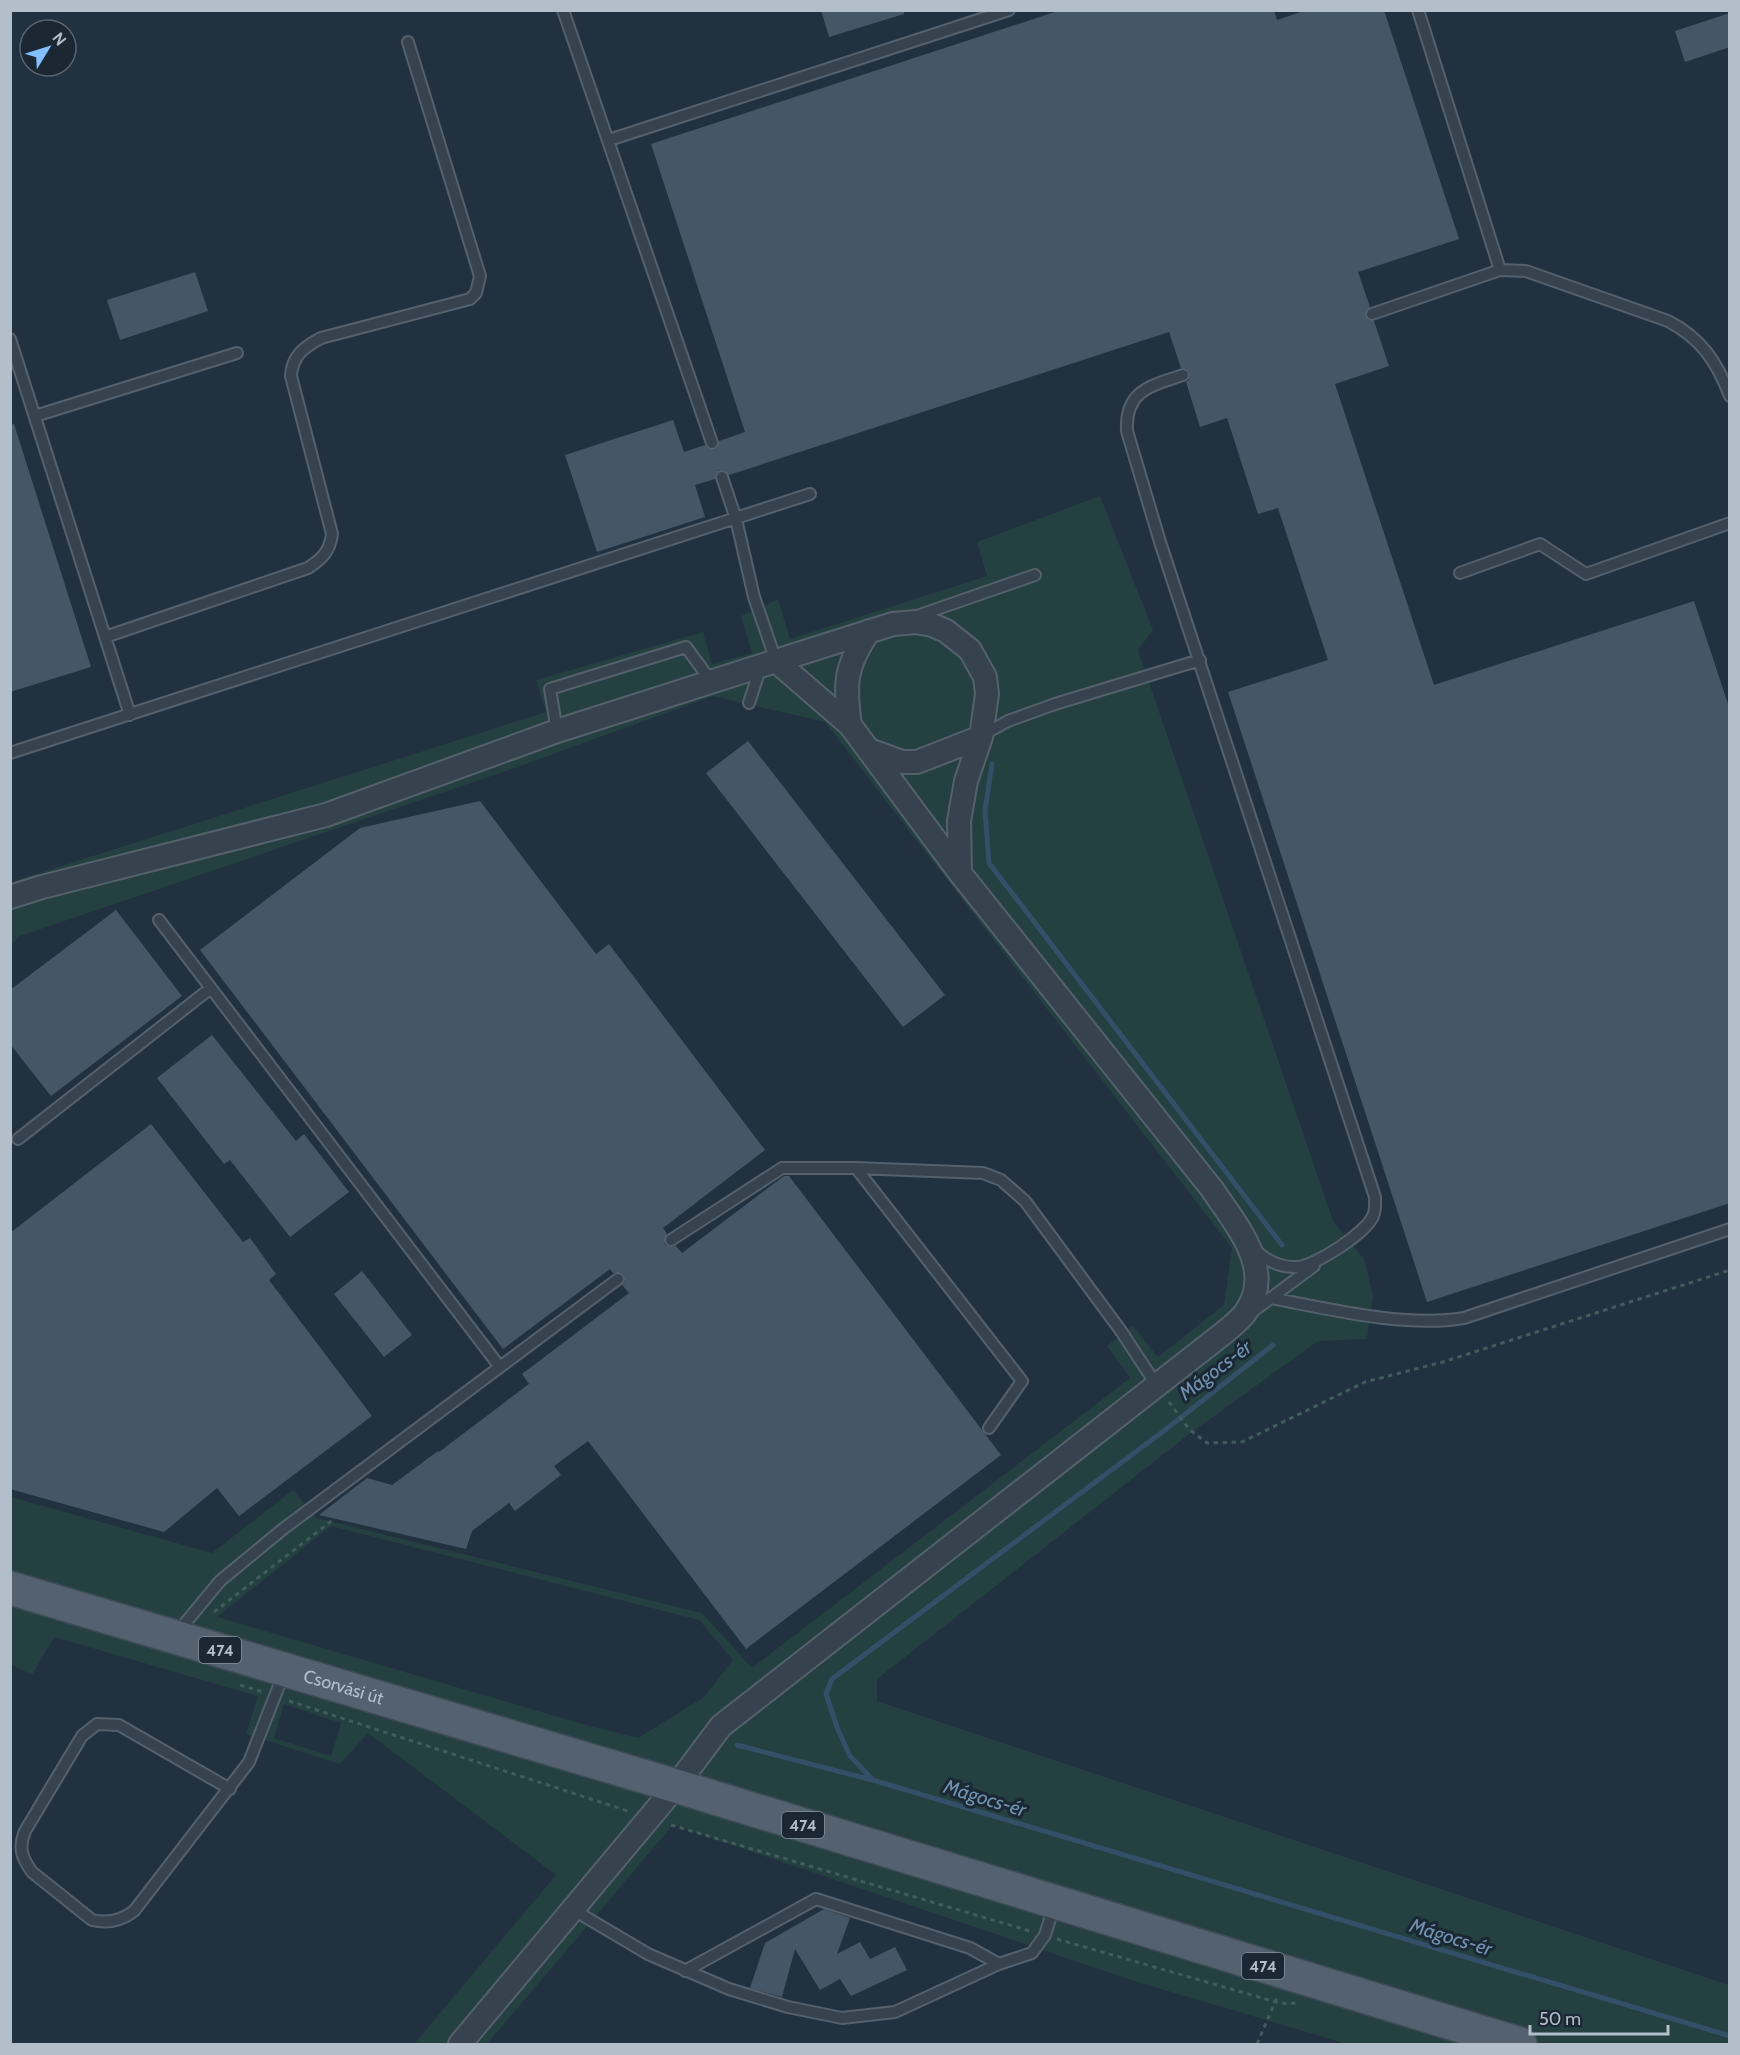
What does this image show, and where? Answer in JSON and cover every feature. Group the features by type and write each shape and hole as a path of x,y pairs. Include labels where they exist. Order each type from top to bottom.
{"main road":[{"name":"Csorvási út","path":"10,1587 184,1625 280,1683 676,1786"},
{"name":"474","path":"676,1786 1055,1902 1280,1987 1520,2044"}],"street":[{"path":"10,897 42,886 326,815 557,731 869,631 893,624 916,622 932,625 946,632 970,650 985,677 987,694 981,737 966,781 959,821 960,873"},
{"path":"850,725 846,700 847,677 857,648 869,631"},
{"path":"460,2044 676,1786 721,1726 1158,1387 1244,1315 1254,1295 1256,1266 1247,1241 1212,1189 960,873 850,725 768,663"},
{"path":"869,750 902,762 917,762 981,737"}],"lane":[{"path":"563,10 712,443"},
{"path":"609,140 1009,10"},
{"path":"1418,10 1500,270"},
{"path":"105,637 308,568 319,561 331,544 332,534 291,376 296,356 321,338 470,299 476,293 480,276 408,42"},
{"path":"1372,314 1500,270 1526,272 1668,321 1685,330 1706,351 1723,378 1730,396"},
{"path":"10,339 130,715"},
{"path":"35,416 237,353"},
{"path":"1183,375 1144,388 1134,399 1126,415 1127,431 1160,542 1375,1197 1375,1212 1370,1222 1225,1332"},
{"path":"722,477 736,519 768,663 749,703"},
{"path":"10,753 810,494"},
{"path":"1460,573 1540,544 1586,574 1730,523"},
{"path":"893,624 1035,575"},
{"path":"557,731 550,689 686,647 711,681"},
{"path":"981,737 1008,721 1055,704 1200,660"},
{"path":"159,920 500,1367"},
{"path":"18,1139 212,988"},
{"path":"671,1240 782,1168 856,1168 983,1173 1001,1180 1025,1201 1158,1387"},
{"path":"856,1168 1022,1381 989,1428"},
{"path":"1270,1298 1367,1315 1447,1321 1475,1314 1730,1229"},
{"path":"1247,1241 1267,1260 1286,1267 1306,1266 1326,1257"},
{"path":"184,1625 220,1581 283,1529 618,1279"},
{"path":"230,1789 120,1725 97,1724 82,1736 25,1831 21,1842 21,1852 32,1872 92,1920 103,1923 126,1917 134,1911 230,1789 249,1762 280,1683"},
{"path":"685,1971 816,1899 970,1948 999,1964"},
{"path":"572,1908 648,1954 729,1989 788,2007 842,2018 895,2012 999,1964 1032,1953 1045,1935 1055,1902"}],"path":[{"path":"1175,1410 1186,1425 1207,1443 1242,1442 1365,1382 1443,1362 1730,1270"},
{"path":"184,1625 209,1616 334,1519"},
{"path":"231,1682 280,1683 649,1818 1045,1935 1280,1987"},
{"path":"1280,1987 1288,2004 1298,2003"},
{"path":"1257,2044 1280,1987"}],"green space":[{"path":"1100,496 1153,630 1138,650 1333,1221 1364,1259 1373,1295 1367,1339 1318,1341 1188,1435 877,1679 877,1701 1729,1985 1729,2044 1347,2044 1134,1981 673,1825 487,2044 414,2044 556,1875 368,1733 340,1764 246,1734 258,1696 54,1637 32,1675 11,1664 11,1497 212,1553 293,1490 317,1518 702,1613 752,1668 1130,1378 1107,1346 1133,1326 1158,1357 1224,1305 1232,1248 825,722 713,696 509,770 20,936 11,944 11,882 546,712 536,680 703,632 712,664 752,653 741,616 778,599 790,639 987,576 977,542","holes":["331,1526 699,1620 733,1660 704,1697 638,1738 586,1725 217,1617","284,1704 341,1723 331,1756 274,1738"]}],"building":[{"path":"821,10 904,10 904,14 829,37"},
{"path":"1061,10 1274,10 1277,20 1307,10 1384,10 1459,239 1358,272 1370,307 1366,310 1365,316 1368,320 1374,321 1389,366 1335,384 1434,685 1694,601 1730,710 1730,1203 1427,1302 1228,692 1328,660 1278,508 1258,514 1227,418 1200,427 1186,382 1189,380 1190,373 1187,369 1181,368 1169,332 729,475 724,470 719,470 715,479 695,485 705,517 597,552 565,455 673,420 684,452 705,445 708,449 714,450 718,447 719,441 745,432 651,144"},
{"path":"1730,13 1730,47 1685,62 1675,31"},
{"path":"195,272 208,311 120,340 107,300"},
{"path":"14,424 91,667 10,692 10,425"},
{"path":"748,741 945,995 903,1027 706,773"},
{"path":"480,801 596,954 609,944 765,1150 663,1228 667,1234 664,1240 665,1245 676,1246 682,1253 784,1176 789,1176 1001,1455 746,1649 588,1441 554,1466 561,1475 515,1511 509,1503 472,1531 466,1549 319,1515 367,1478 392,1485 439,1452 529,1384 522,1374 629,1293 622,1285 625,1281 624,1275 620,1272 613,1273 610,1269 503,1349 200,950 360,828"},
{"path":"116,910 182,996 51,1096 10,1044 10,990"},
{"path":"212,1035 296,1141 304,1134 349,1192 290,1237 230,1160 224,1164 157,1078"},
{"path":"151,1124 243,1242 250,1238 276,1274 269,1280 372,1416 239,1516 217,1488 164,1532 10,1489 10,1233"},
{"path":"362,1271 412,1335 384,1357 334,1294"},
{"path":"824,1909 850,1918 837,1954 860,1942 870,1959 895,1947 907,1970 851,1996 840,1979 820,1990 795,1949 782,1997 750,1988 765,1943"}],"waterway":[{"path":"992,764 985,810 989,863 1282,1245"},
{"name":"Mágocs-ér","path":"1273,1345 1165,1430 832,1679 826,1694 838,1730 850,1756 873,1780 1730,2036"},
{"path":"737,1745 872,1780"}]}
